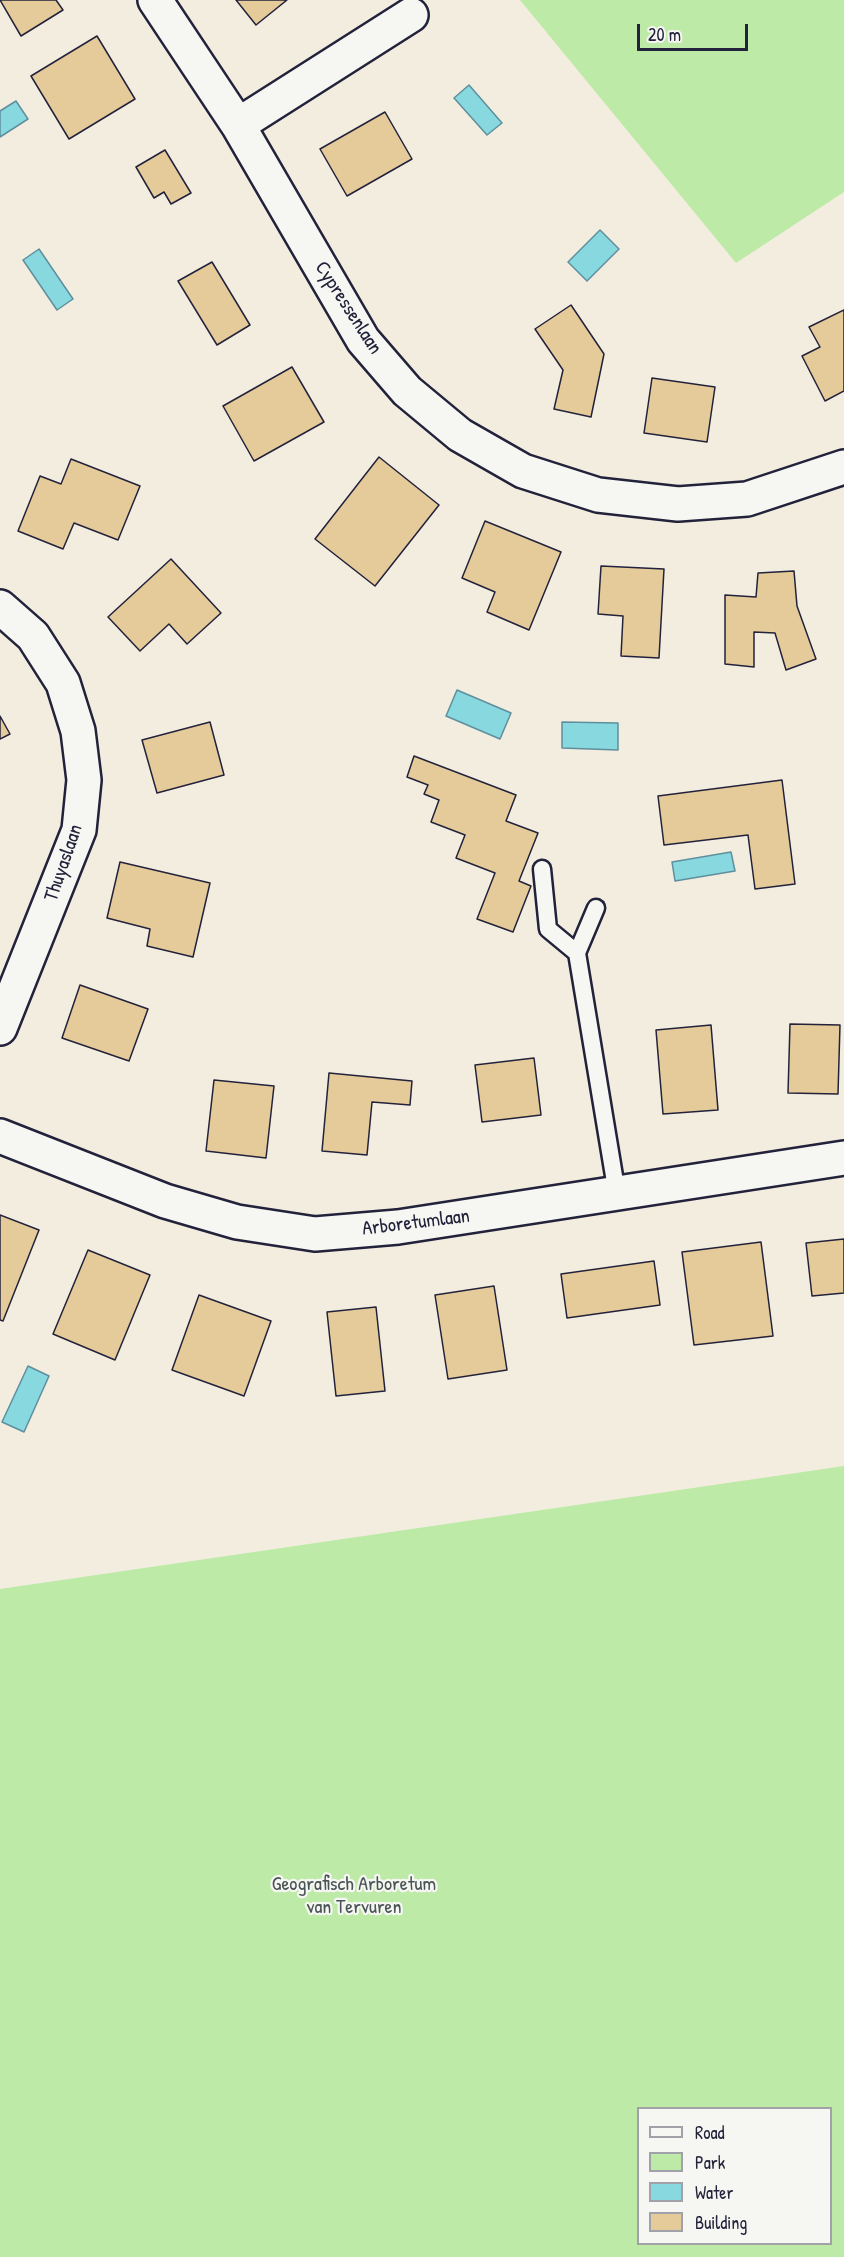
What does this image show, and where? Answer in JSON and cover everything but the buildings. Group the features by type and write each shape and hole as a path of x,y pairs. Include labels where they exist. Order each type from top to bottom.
{"street":[{"name":"Cypressenlaan","path":"155,0 238,125 363,340 407,391 460,435 523,471 598,495 678,504 747,499 844,467"},
{"path":"238,125 411,15"},
{"name":"Thuyaslaan","path":"0,607 33,636 63,683 78,731 84,780 79,830 0,1028"},
{"name":"Arboretumlaan","path":"0,1136 165,1202 237,1222 315,1234 398,1227 844,1158"}],"lane":[{"path":"542,869 548,929 578,953"},
{"path":"596,908 578,953 617,1194"}],"green space":[{"path":"520,0 844,0 844,192 736,263"},
{"name":"Geografisch Arboretum van Tervuren","path":"844,1466 844,2257 0,2257 0,1589"}],"water":[{"path":"469,85 502,123 487,135 454,98"},
{"path":"16,101 28,119 0,137 0,111"},
{"path":"600,230 619,249 587,281 568,262"},
{"path":"39,249 73,299 57,310 23,260"},
{"path":"457,690 511,713 500,739 446,716"},
{"path":"562,722 618,723 618,750 562,748"},
{"path":"731,852 735,871 675,881 672,862"},
{"path":"28,1366 49,1376 24,1432 2,1422"}]}
